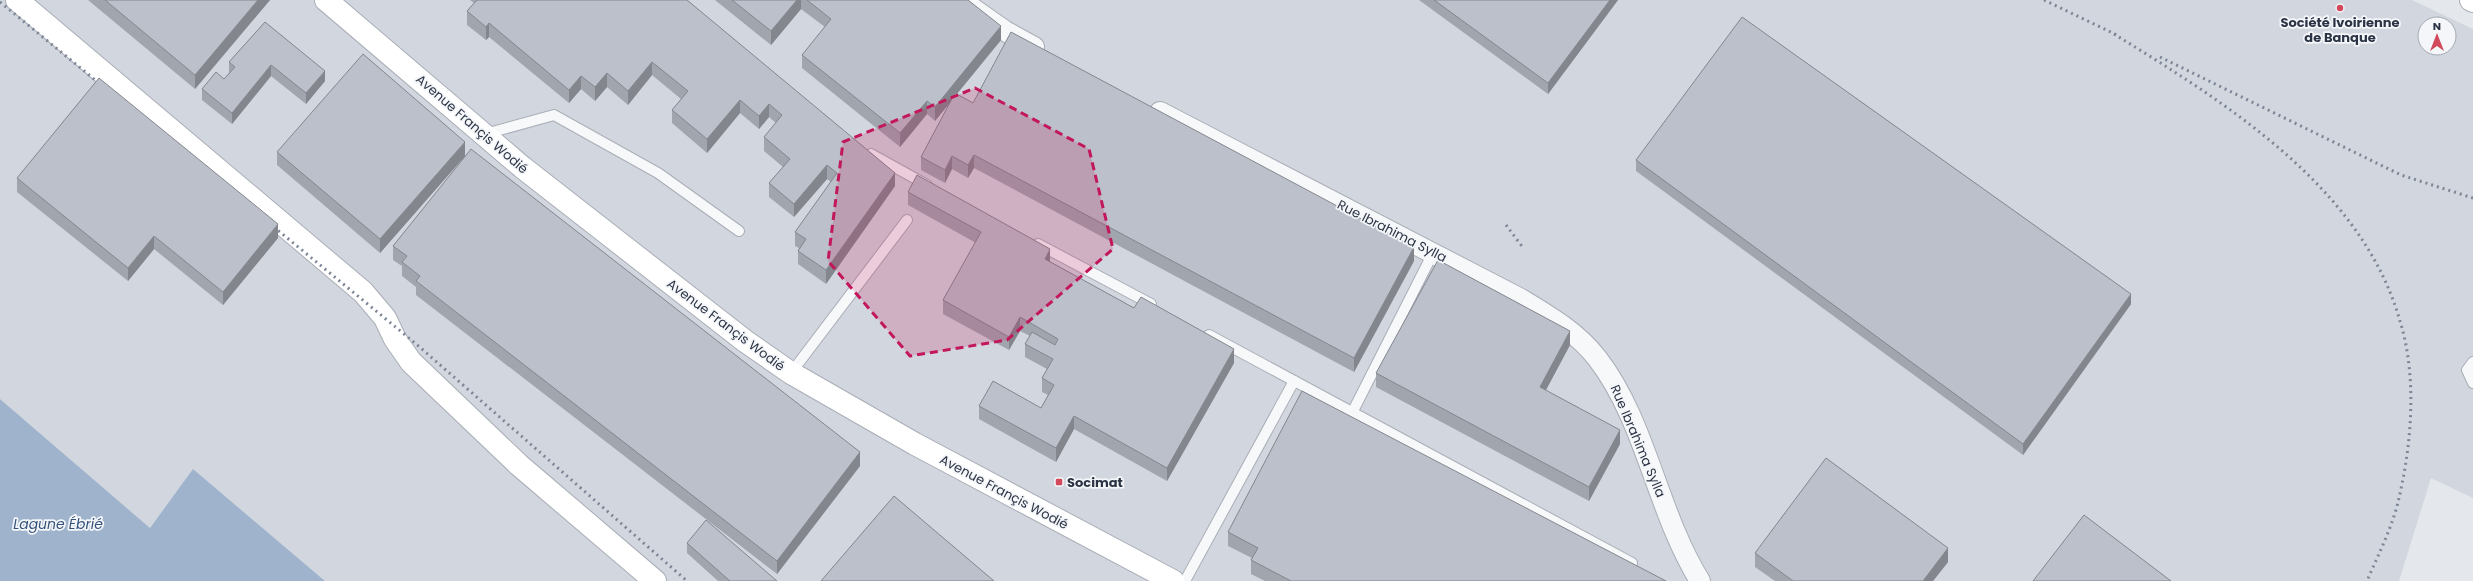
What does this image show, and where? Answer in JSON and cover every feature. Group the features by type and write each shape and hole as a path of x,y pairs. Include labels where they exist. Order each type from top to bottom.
{"main road":[{"path":"17,0 363,292 385,318 395,339 411,362 519,465 655,581"},
{"name":"Avenue Françis Wodié","path":"326,0 486,134 522,167 745,341 792,373 915,444 1174,581"}],"street":[{"path":"961,0 1005,31 1052,56"},
{"name":"Rue Ibrahima Sylla","path":"1144,104 1521,299 1562,324 1597,357 1619,391 1684,554 1700,581"}],"lane":[{"path":"486,134 554,115 658,173 739,231"},
{"path":"860,146 879,160 935,190"},
{"path":"792,373 907,220"},
{"path":"1027,238 1162,309"},
{"path":"1352,413 1433,253"},
{"path":"1196,328 1634,565"},
{"path":"2473,362 2467,370 2473,383"},
{"path":"1185,581 1294,381"}],"highlighted area":[{"path":"975,88 1089,149 1113,249 1007,340 910,356 828,261 843,142"}],"shaded area":[{"path":"0,0 2412,0 2446,16 2417,16 2417,56 2457,56 2457,21 2473,29 2473,498 2431,478 2399,581 325,581 194,470 150,528 0,399"}],"water":[{"name":"Lagune Ébrié","path":"0,399 150,528 193,469 325,581 0,581"}],"building":[{"path":"105,0 258,0 195,75"},
{"path":"477,0 687,0 895,173 826,270 798,251 806,239 795,232 837,173 827,165 794,204 769,183 790,159 764,137 782,115 769,104 759,116 740,100 707,139 672,110 688,91 652,62 628,91 607,73 595,87 581,76 569,90 489,23 486,27 467,11"},
{"path":"732,0 797,0 771,31"},
{"path":"807,0 968,0 1001,26 935,107 927,101 900,133 802,55 831,19"},
{"path":"1434,0 1610,0 1548,83"},
{"path":"1742,17 2131,294 2023,444 1636,160"},
{"path":"265,22 325,71 306,93 271,65 232,113 202,89 216,72 224,79 235,67 229,62"},
{"path":"1011,32 1414,247 1354,358 974,155 968,165 952,156 945,170 921,157 955,93 973,103"},
{"path":"363,54 465,142 380,239 277,152"},
{"path":"99,78 278,224 223,292 154,236 128,268 17,178"},
{"path":"471,149 860,452 777,561 416,281 420,276 402,262 407,256 393,246"},
{"path":"917,175 1050,249 1045,259 1134,308 1141,297 1234,349 1167,468 1074,416 1056,448 979,406 993,381 1041,408 1054,385 1042,378 1053,359 1025,344 1032,332 1055,345 1058,339 1020,317 1009,337 943,300 981,232 908,192"},
{"path":"1438,260 1570,331 1540,387 1620,430 1589,487 1376,373"},
{"path":"1302,391 1666,581 1291,581 1251,560 1258,548 1228,532"},
{"path":"1826,458 1948,548 1923,581 1793,581 1755,553"},
{"path":"894,496 994,581 821,581"},
{"path":"2084,515 2171,581 2033,581"},
{"path":"706,520 777,581 730,581 687,543"}],"railway":[{"path":"2044,0 2119,36"},
{"path":"0,2 105,88"},
{"path":"2114,34 2201,89 2244,120 2285,153 2322,189 2355,229 2381,273 2400,321 2405,342 2411,386 2410,432 2396,509 2385,540 2367,581"},
{"path":"2160,57 2401,175 2473,198"},
{"path":"269,223 415,343 687,581"},
{"path":"1506,225 1524,249"}],"place":[{"name":"Société Ivoirienne de Banque","path":"2340,8"},
{"name":"Socimat","path":"1059,482"}]}
